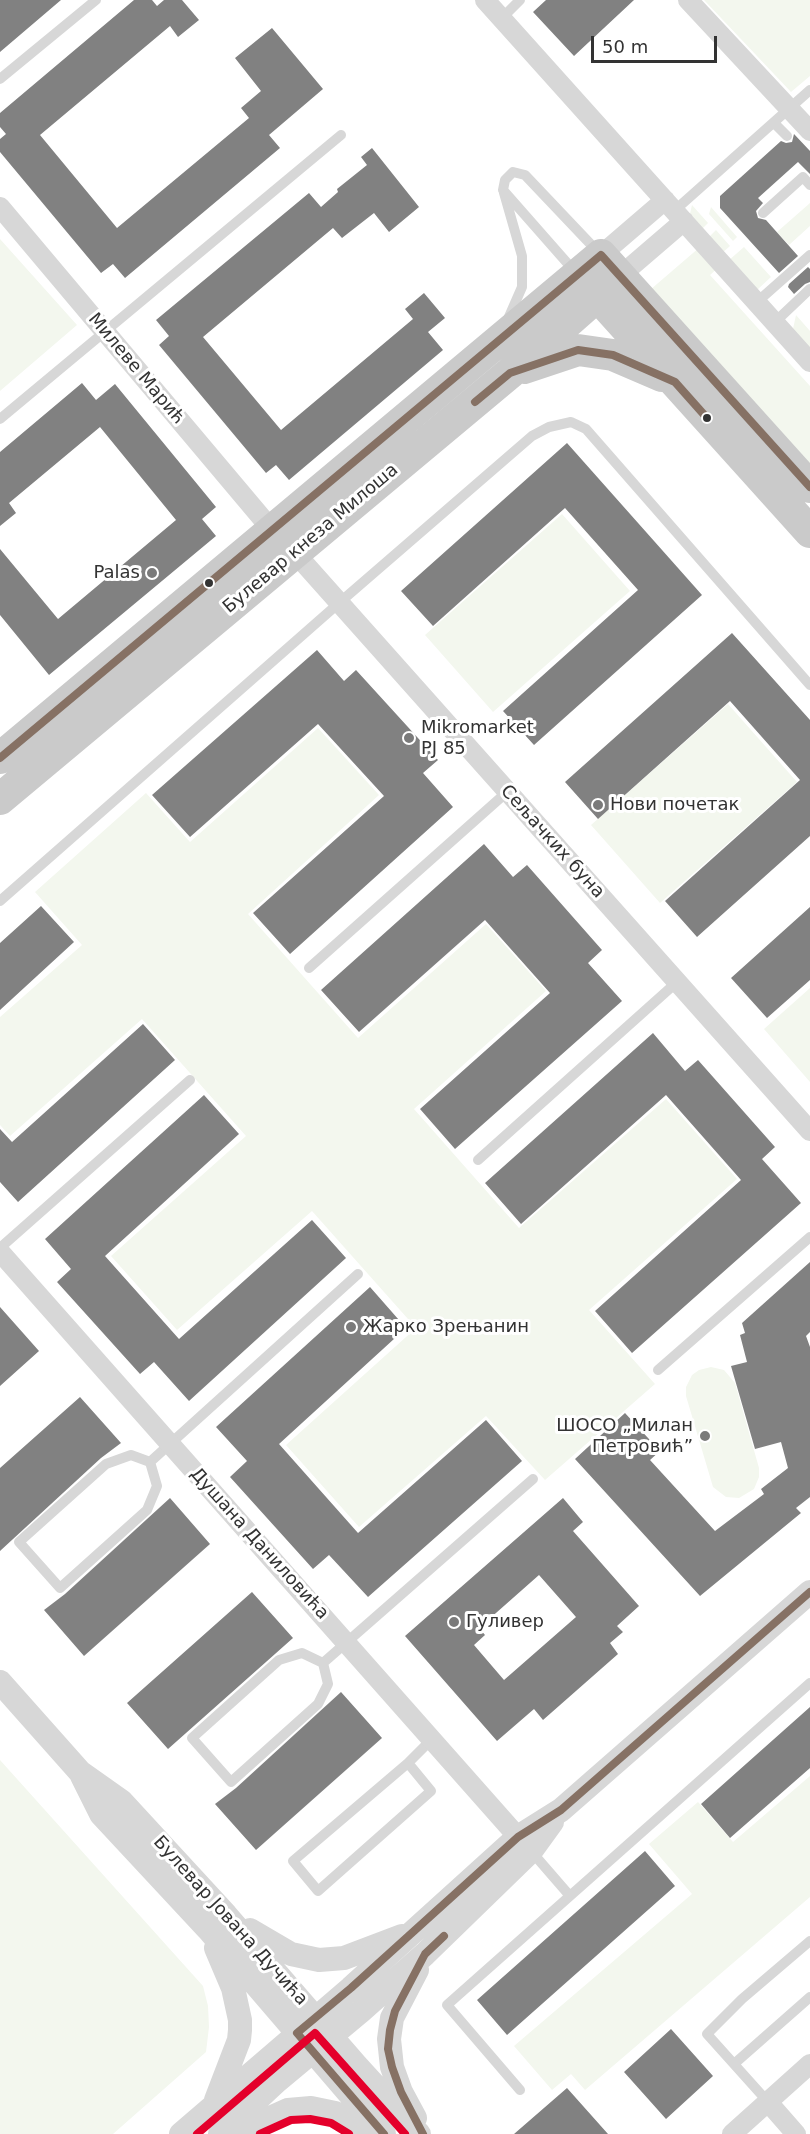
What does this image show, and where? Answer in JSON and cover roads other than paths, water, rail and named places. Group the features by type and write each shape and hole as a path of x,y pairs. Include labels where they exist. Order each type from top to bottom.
{"main road":[{"name":"Булевар кнеза Милоша","path":"0,758 490,348 599,276"},
{"name":"Булевар кнеза Милоша","path":"0,799 510,373 599,276"},
{"path":"599,276 675,382 810,532"},
{"path":"599,276 808,482"},
{"path":"510,373 578,350 613,355 675,382"}],"street":[{"path":"485,0 810,362"},
{"path":"688,0 810,131"},
{"name":"Милеве Марић","path":"0,207 272,530"},
{"path":"599,276 674,211"},
{"path":"599,276 674,211"},
{"name":"Сељачких буна","path":"295,552 810,1131"},
{"name":"Душана Даниловића","path":"0,1250 525,1844"},
{"path":"181,2134 214,2104 425,1954 525,1844 561,1810 810,1592"},
{"name":"Булевар Јована Дучића","path":"0,1682 80,1772 101,1814 217,1922 314,2035 384,2134"},
{"path":"220,2134 277,2081 314,2035 413,1933 525,1844"},
{"path":"217,1922 291,1954 319,1960 344,1958 413,1933"},
{"path":"214,2104 239,2040 240,2020 217,1922"},
{"path":"421,2134 392,2067 388,2039 395,2011 425,1954"},
{"name":"Булевар Јована Дучића","path":"314,2035 421,2134"},
{"path":"732,2134 810,2064"},
{"path":"768,2102 796,2134"},
{"path":"225,2134 250,2127 288,2110 310,2108 335,2113 369,2134"}],"lane":[{"path":"0,79 96,0"},
{"path":"501,18 520,0"},
{"path":"674,211 810,90"},
{"path":"774,123 787,136"},
{"path":"0,419 341,135"},
{"path":"490,348 508,321 522,287 522,256 503,190 505,180 513,172 525,175 599,276"},
{"path":"763,213 803,177 810,185"},
{"path":"503,190 599,276"},
{"path":"757,303 810,255"},
{"path":"775,322 810,289"},
{"path":"0,901 532,436 549,427 572,422 586,429 810,685"},
{"path":"309,968 507,792"},
{"path":"478,1160 677,982"},
{"path":"0,1250 190,1080"},
{"path":"658,1370 810,1237"},
{"path":"150,1461 358,1274"},
{"path":"131,1455 150,1461 158,1486 147,1510 60,1588 19,1542 106,1464 131,1455"},
{"path":"323,1663 533,1479"},
{"path":"302,1653 323,1663 328,1684 318,1704 231,1782 192,1738 279,1660 302,1653"},
{"path":"520,2090 447,2005 810,1683"},
{"path":"408,1763 431,1791 318,1891 293,1861 408,1763 432,1739"},
{"path":"525,1844 570,1896"},
{"path":"768,2102 707,2034 742,1999 810,1941"},
{"path":"734,2064 810,1997"}],"place":[{"name":"Palas","path":"152,573"},
{"name":"Mikromarket PJ 85","path":"409,738"},
{"name":"Нови почетак","path":"598,805"},
{"name":"Жарко Зрењанин","path":"351,1327"},
{"name":"ШОСО „Милан Петровић”","path":"705,1436"},
{"name":"Гуливер","path":"454,1622"}]}
